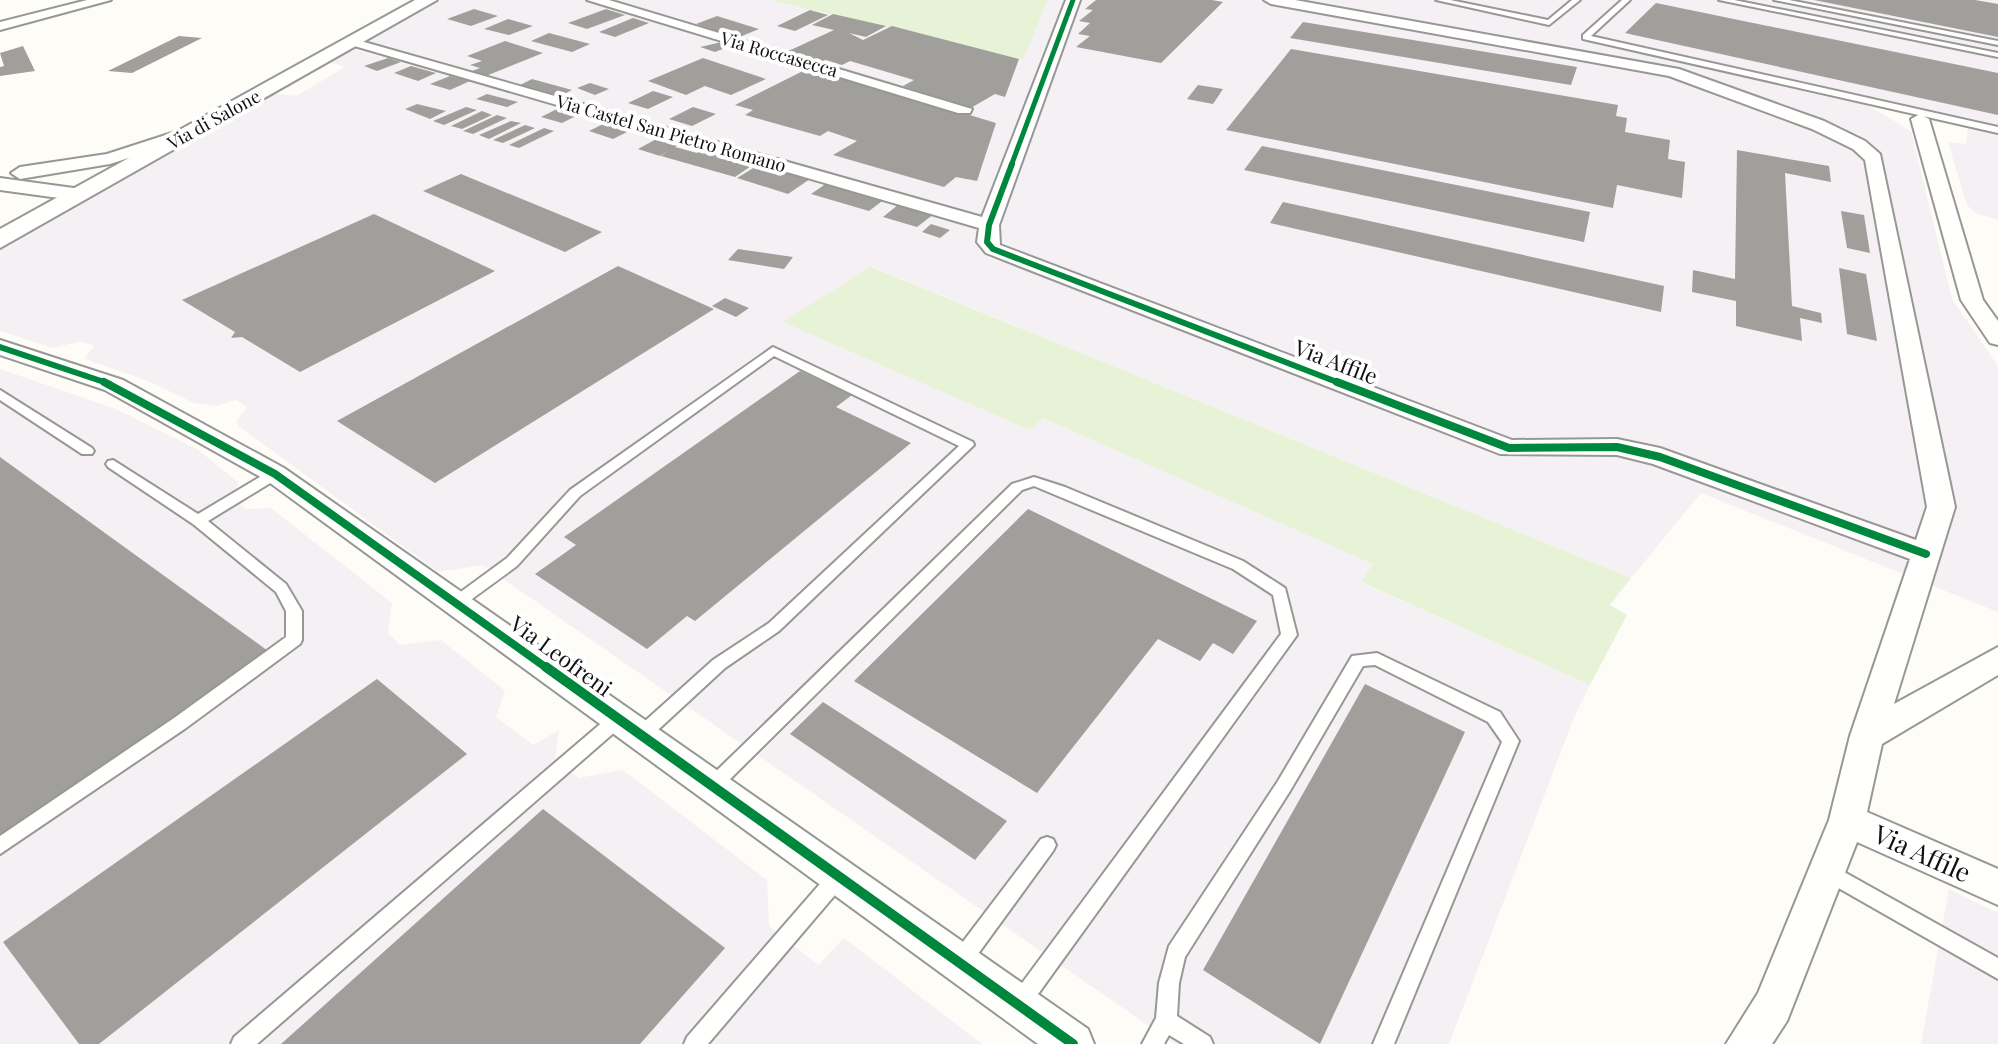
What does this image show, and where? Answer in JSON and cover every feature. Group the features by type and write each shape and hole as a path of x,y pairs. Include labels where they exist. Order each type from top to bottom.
{"street":[{"path":"0,26 104,0"},
{"name":"Via di Salone","path":"0,240 428,0"},
{"name":"Via Roccasecca","path":"594,0 964,109"},
{"path":"989,225 1073,0"},
{"path":"1271,0 1663,69 1818,125 1868,151 1874,158 1941,507 1867,736 1847,820 1773,1007 1747,1044"},
{"name":"Via Castel San Pietro Romano","path":"352,43 989,225"},
{"path":"1920,119 1972,300 1998,338"},
{"path":"10,172 77,166 127,155 214,121"},
{"path":"10,172 91,189"},
{"path":"0,184 91,189"},
{"name":"Via Affile","path":"989,225 990,246 1007,256 1509,448 1617,447 1660,457 1926,554"},
{"name":"Via Leofreni","path":"0,347 114,385 275,474 1073,1044"},
{"path":"1867,736 1998,659"},
{"name":"Via Affile","path":"1847,820 1998,887"}],"lane":[{"path":"1440,0 1549,23 1576,0"},
{"path":"1626,0 1586,37 1998,130"},
{"path":"1723,0 1998,55"},
{"path":"1778,0 1998,43"},
{"path":"241,1044 629,727 774,627 968,445 773,351 575,493 512,562 456,603"},
{"path":"0,394 87,451"},
{"path":"0,846 180,723 294,640 294,611 281,588 198,521 113,464"},
{"path":"198,521 275,474"},
{"path":"712,786 1017,487 1034,481 1238,565 1280,592 1289,635 1018,1005"},
{"path":"1152,1044 1166,1021 1169,983 1176,953 1284,786 1358,660 1377,659 1494,717 1511,741 1383,1044"},
{"path":"960,962 1047,845"},
{"path":"1826,871 1998,969"},
{"path":"694,1044 839,876"},
{"path":"1166,1021 1203,1044"}],"shaded area":[{"path":"441,0 582,0 660,24 670,20 605,0 769,0 1022,60 1048,0 1998,0 1998,220 1976,213 1967,205 1948,142 1966,144 1968,127 1867,105 1911,131 1952,299 1998,366 1998,612 1701,493 1631,578 872,267 1029,430 1043,418 1374,564 1362,583 1590,685 1575,715 1449,1044 1175,1044 483,565 438,572 240,427 236,422 247,407 236,400 216,406 194,403 148,381 88,360 85,358 94,346 81,341 53,348 0,331 0,246 272,93 296,96 345,67 330,62 353,49 823,181 364,42"},
{"path":"0,369 116,409 197,449 239,483 231,497 246,509 271,508 392,603 388,633 400,645 441,640 505,691 496,717 533,745 559,730 555,759 579,778 623,770 767,880 769,926 818,965 844,938 982,1044 0,1044"},
{"path":"1949,889 1998,913 1998,1044 1921,1044"}],"green space":[{"path":"769,0 1048,0 1023,60"},
{"path":"871,267 1631,578 1610,605 1627,615 1590,685 1361,582 1373,564 1043,418 1030,430 783,322"}],"building":[{"path":"1096,0 1223,2 1161,63 1076,47 1090,36 1078,34 1090,23 1079,21 1093,10 1085,9"},
{"path":"1814,0 1975,0 1998,4 1998,37"},
{"path":"1656,3 1998,73 1998,115 1625,33"},
{"path":"474,9 498,16 471,26 447,19"},
{"path":"606,9 625,15 587,29 568,23"},
{"path":"810,10 828,15 795,31 777,26"},
{"path":"833,14 886,26 866,37 849,33 863,40 892,26 1019,59 1005,97 995,94 969,109 903,86 914,80 850,61 842,65 826,60 819,63 784,53 834,30 812,25"},
{"path":"717,16 759,29 737,38 696,24"},
{"path":"633,18 649,23 615,37 599,32"},
{"path":"508,19 533,26 509,35 484,29"},
{"path":"1303,22 1577,67 1571,85 1290,38"},
{"path":"549,33 590,44 572,52 531,41"},
{"path":"179,36 202,38 132,73 108,71"},
{"path":"505,41 543,53 486,76 472,71 480,68 470,65 482,61 467,56"},
{"path":"726,41 736,44 715,52 700,47"},
{"path":"23,46 35,71 0,76 0,67 4,66 0,53"},
{"path":"1291,49 1618,105 1616,116 1627,118 1625,132 1670,140 1668,159 1685,162 1682,198 1617,185 1613,208 1226,130"},
{"path":"388,58 401,62 377,71 364,66"},
{"path":"703,58 766,79 731,95 705,86 686,95 648,81"},
{"path":"411,66 436,73 418,81 394,73"},
{"path":"811,67 996,123 977,181 956,177 944,187 833,155 857,141 828,131 820,136 745,115 753,110 735,105"},
{"path":"450,76 470,81 450,90 430,84"},
{"path":"532,79 572,90 558,97 518,86"},
{"path":"590,83 609,89 595,95 577,88"},
{"path":"1198,85 1223,89 1213,104 1187,99"},
{"path":"653,91 673,97 648,109 628,103"},
{"path":"487,94 518,102 507,107 476,99"},
{"path":"417,104 446,111 430,119 405,109"},
{"path":"466,107 477,110 444,125 433,121"},
{"path":"561,107 582,113 562,123 541,117"},
{"path":"693,107 716,114 692,126 669,119"},
{"path":"482,111 492,115 462,129 451,126"},
{"path":"497,115 507,118 473,134 463,131"},
{"path":"511,121 521,123 489,139 479,135"},
{"path":"609,121 633,129 613,139 589,131"},
{"path":"525,125 535,128 503,143 493,140"},
{"path":"544,128 554,131 519,148 509,145"},
{"path":"662,136 684,142 675,147 697,153 702,150 754,164 735,177 661,156 668,151 660,156 638,149"},
{"path":"1262,146 1590,212 1584,242 1244,170"},
{"path":"1737,150 1829,166 1831,182 1785,173 1792,306 1821,313 1822,323 1800,318 1802,341 1736,326 1736,301 1692,292 1693,270 1735,279"},
{"path":"760,164 810,179 788,194 737,178"},
{"path":"461,174 602,232 565,252 423,191"},
{"path":"827,183 885,199 869,211 811,194"},
{"path":"1283,202 1664,286 1661,312 1270,223"},
{"path":"899,204 934,214 917,227 883,217"},
{"path":"1841,211 1864,215 1870,253 1847,248"},
{"path":"374,214 495,271 300,372 242,337 231,338 235,332 182,300"},
{"path":"931,224 950,230 940,238 922,232"},
{"path":"738,249 793,257 784,269 728,260"},
{"path":"618,266 714,309 435,483 337,421"},
{"path":"1839,268 1866,274 1877,341 1847,334"},
{"path":"725,298 749,308 736,317 712,306"},
{"path":"800,371 852,395 836,407 911,443 695,621 687,616 647,649 535,574 576,545 564,537"},
{"path":"0,457 268,651 0,838"},
{"path":"1028,509 1257,621 1233,654 1213,643 1200,661 1158,639 1037,793 854,681"},
{"path":"377,679 467,754 99,1044 79,1044 3,942"},
{"path":"1365,684 1465,732 1320,1044 1203,970"},
{"path":"823,702 1007,821 975,860 790,734"},
{"path":"543,809 725,948 640,1044 281,1044"}],"cycle path":[{"path":"1073,0 989,225 987,242 993,249 1509,448 1617,447 1660,457 1926,554"},
{"path":"0,347 114,385 275,474 1073,1044"}]}
